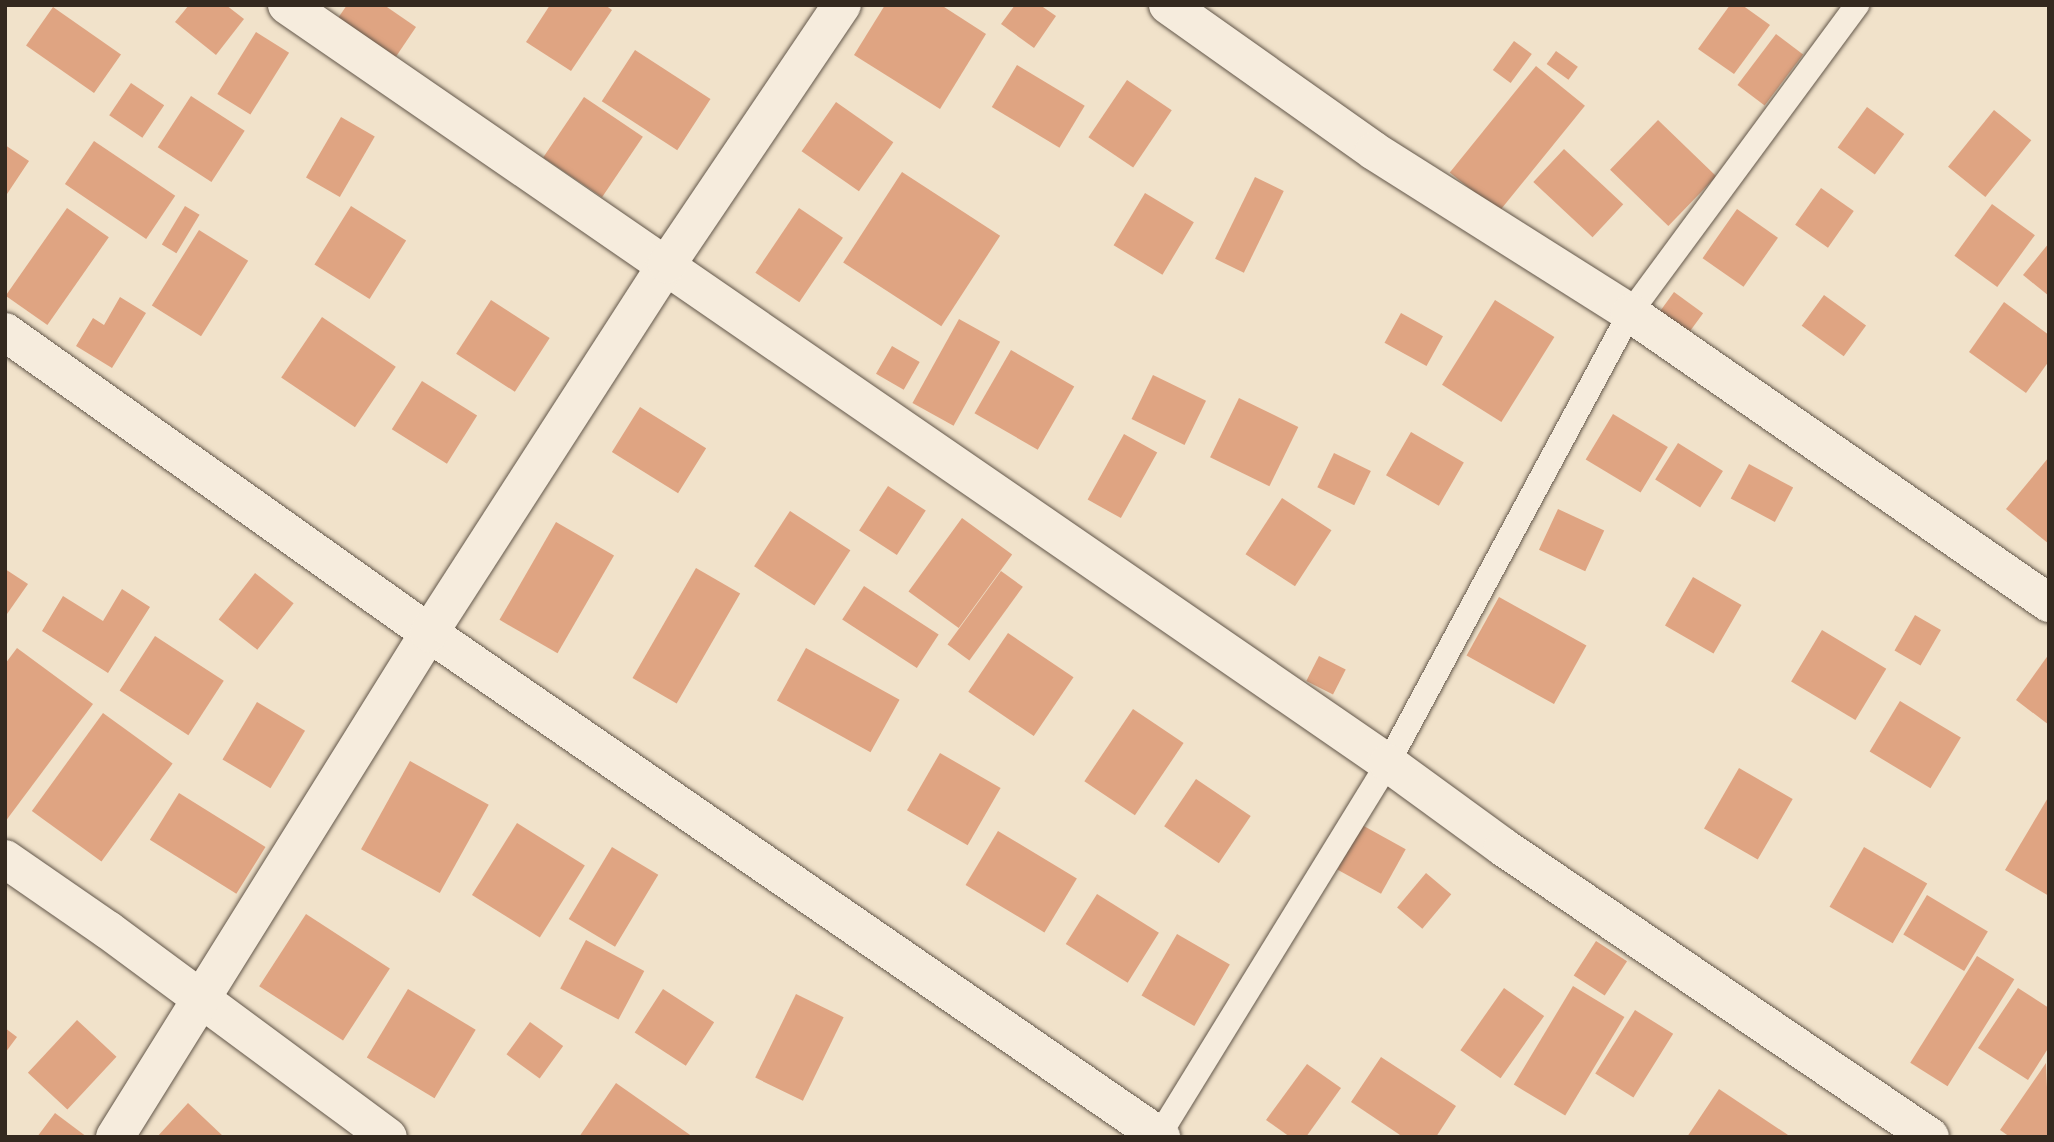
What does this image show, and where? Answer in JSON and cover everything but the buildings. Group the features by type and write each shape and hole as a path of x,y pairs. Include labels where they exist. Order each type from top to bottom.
{"street":[{"path":"288,5 1388,763 1503,848 1930,1137"},
{"path":"115,1137 429,633 667,264 842,5"},
{"path":"1168,5 1374,151 1630,313 2049,603"},
{"path":"5,332 429,633 1160,1136"},
{"path":"5,859 108,930 200,1002 388,1137"}],"lane":[{"path":"1160,1136 1388,763 1630,313 1857,5"}]}
